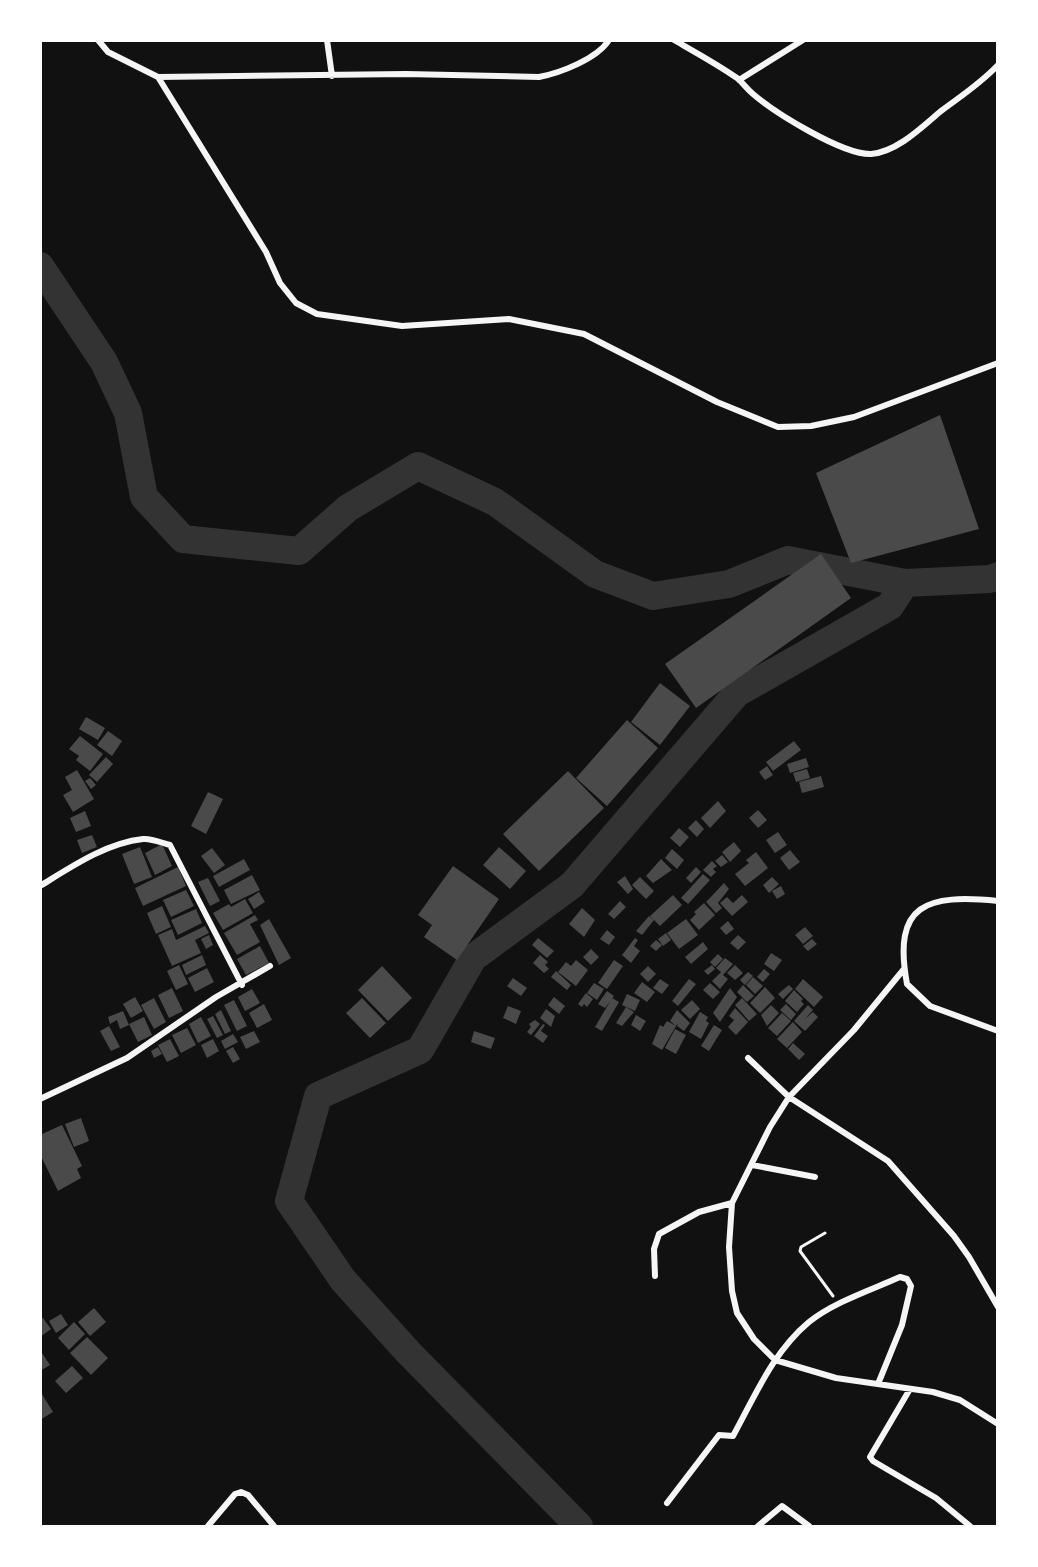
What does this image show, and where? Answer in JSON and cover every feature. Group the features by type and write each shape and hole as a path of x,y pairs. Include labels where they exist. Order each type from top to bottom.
{"street":[{"path":"98,40 108,52 158,78 406,74 539,77 560,73 598,53 609,40"},
{"path":"327,40 332,76"},
{"path":"674,40 739,80 753,95 802,128 853,152 872,154 894,146 914,132 979,85 998,65"},
{"path":"739,80 803,40"},
{"path":"158,78 267,252 280,283 296,303 317,314 402,326 509,319 584,334 717,402 778,427 811,426 854,417 998,363"},
{"path":"40,886 73,864 117,846 144,839 170,845 242,985"},
{"path":"998,901 945,898 928,904 906,927 903,946 907,984 930,1006 998,1030"},
{"path":"40,1100 127,1058 216,997 242,985 270,966"},
{"path":"904,969 854,1030 789,1097 770,1127 732,1203 729,1274 737,1313 754,1339 775,1359 826,1376 910,1389 960,1400 996,1424 998,1415"},
{"path":"748,1058 789,1097 888,1161 954,1236 998,1307"},
{"path":"752,1165 815,1177"},
{"path":"655,1275 654,1249 659,1234 699,1212 732,1203"},
{"path":"667,1503 719,1435 733,1436 775,1359 811,1321 839,1305 900,1277 907,1280 911,1286 902,1325 878,1384"},
{"path":"910,1389 870,1457 873,1461 936,1498 970,1527"},
{"path":"208,1527 235,1494 241,1492 248,1494 274,1527"},
{"path":"758,1527 782,1506 809,1527"}],"path":[{"path":"825,1233 801,1247 800,1251 839,1305"}],"building":[{"path":"940,415 979,529 851,563 816,473"},
{"path":"821,554 851,598 696,708 665,664"},
{"path":"660,683 690,706 660,745 631,722"},
{"path":"86,717 105,728 98,740 79,729"},
{"path":"627,720 658,748 607,806 576,778"},
{"path":"108,731 122,741 112,756 97,745"},
{"path":"80,736 103,754 90,771 76,760 79,756 69,749"},
{"path":"794,741 801,750 773,771 766,762"},
{"path":"106,757 113,764 97,782 89,775"},
{"path":"806,758 809,767 790,773 787,764"},
{"path":"767,766 773,775 765,780 759,772"},
{"path":"807,769 810,778 796,782 793,773"},
{"path":"77,770 94,799 73,812 63,795 72,790 65,777"},
{"path":"568,771 604,808 539,871 503,834"},
{"path":"821,776 824,787 802,793 799,782"},
{"path":"90,778 96,785 91,789 85,781"},
{"path":"208,792 223,799 206,834 191,826"},
{"path":"718,801 726,811 710,828 701,818"},
{"path":"758,810 767,820 758,828 749,818"},
{"path":"85,811 91,826 76,832 70,818"},
{"path":"696,820 704,829 697,837 688,828"},
{"path":"679,828 689,837 680,847 670,838"},
{"path":"778,832 787,845 775,853 766,840"},
{"path":"92,835 97,847 82,853 77,840"},
{"path":"734,842 741,851 730,862 722,852"},
{"path":"162,844 172,866 155,875 145,853"},
{"path":"140,847 152,877 134,884 122,854"},
{"path":"499,847 526,871 510,889 483,865"},
{"path":"212,848 225,865 214,873 201,856"},
{"path":"672,849 684,860 677,869 665,858"},
{"path":"790,850 800,862 789,870 780,858"},
{"path":"756,852 768,868 745,886 735,874 749,863 746,860"},
{"path":"722,855 728,862 721,867 715,861"},
{"path":"244,859 250,870 219,887 213,876"},
{"path":"661,859 672,870 653,883 646,876"},
{"path":"712,861 717,866 713,869 716,872 711,877 703,870"},
{"path":"453,866 499,899 457,960 424,937 432,925 418,915"},
{"path":"178,867 186,886 143,906 135,888"},
{"path":"696,867 701,872 691,883 686,878"},
{"path":"703,874 710,880 688,904 681,898"},
{"path":"252,875 260,890 231,904 224,890"},
{"path":"625,876 633,889 628,894 617,882"},
{"path":"640,877 654,891 646,899 632,885"},
{"path":"772,877 779,884 769,893 763,885"},
{"path":"208,878 220,901 210,906 198,882"},
{"path":"724,883 729,889 718,903 722,908 716,913 706,902"},
{"path":"781,886 785,894 777,899 772,891"},
{"path":"186,890 194,906 171,917 163,900"},
{"path":"259,892 265,902 254,909 248,899"},
{"path":"673,895 682,905 660,926 650,916"},
{"path":"742,895 748,902 732,916 720,903 727,897 733,903"},
{"path":"245,899 253,913 223,930 213,913 229,904 231,907"},
{"path":"620,901 626,907 614,919 608,914"},
{"path":"704,903 715,915 699,930 690,920 696,914 694,912"},
{"path":"162,906 171,927 156,934 147,913"},
{"path":"582,908 595,920 584,937 569,924"},
{"path":"196,909 202,923 178,935 171,920"},
{"path":"255,915 258,920 250,924 260,942 237,955 224,933"},
{"path":"649,916 654,920 642,935 636,931"},
{"path":"269,919 291,958 279,965 260,925"},
{"path":"686,919 698,935 679,949 667,933"},
{"path":"728,921 734,929 726,935 720,928"},
{"path":"205,926 209,933 195,940 201,953 172,966 158,935 172,929 176,940"},
{"path":"805,927 813,936 803,944 795,935"},
{"path":"607,930 615,937 609,945 600,939"},
{"path":"666,933 671,940 663,946 658,939"},
{"path":"209,935 213,945 206,949 201,939"},
{"path":"738,935 746,942 738,950 730,943"},
{"path":"538,938 554,951 547,958 532,945"},
{"path":"635,938 638,940 634,946 640,951 631,963 622,955"},
{"path":"812,939 817,944 808,951 803,946"},
{"path":"656,940 662,945 656,951 650,946"},
{"path":"703,942 708,949 691,964 685,957"},
{"path":"260,946 269,963 246,975 237,959"},
{"path":"591,949 599,957 591,965 583,957"},
{"path":"771,953 782,960 774,971 764,964"},
{"path":"718,954 723,959 715,967 710,962"},
{"path":"202,955 206,965 186,975 182,965"},
{"path":"540,955 548,962 545,965 549,969 544,973 533,963"},
{"path":"725,958 733,964 723,975 728,979 720,989 712,981 721,972 716,968"},
{"path":"576,960 588,970 576,986 558,972 566,962 571,966"},
{"path":"614,960 623,966 607,989 598,983"},
{"path":"179,965 188,984 176,990 167,971"},
{"path":"712,965 715,969 708,975 704,971"},
{"path":"735,965 743,973 735,980 727,973"},
{"path":"382,966 412,998 388,1021 358,990"},
{"path":"648,966 656,974 648,982 640,974"},
{"path":"207,968 214,982 195,992 188,978"},
{"path":"764,969 770,974 763,982 757,977"},
{"path":"556,971 571,985 567,990 551,977"},
{"path":"748,972 753,976 745,985 740,980"},
{"path":"753,977 763,986 755,994 746,985"},
{"path":"513,978 527,988 521,996 507,986"},
{"path":"660,979 669,985 662,994 653,988"},
{"path":"689,979 696,984 678,1006 672,1001"},
{"path":"803,979 823,997 814,1007 795,989"},
{"path":"642,982 655,992 647,1002 634,993"},
{"path":"594,983 604,989 597,1000 587,993"},
{"path":"710,983 720,992 713,999 703,990"},
{"path":"743,985 754,996 747,1002 737,992"},
{"path":"789,985 793,989 783,999 778,994"},
{"path":"765,987 775,998 760,1013 750,1003"},
{"path":"172,988 183,1011 169,1018 158,995"},
{"path":"730,988 737,997 720,1022 713,1013"},
{"path":"252,989 260,1003 245,1011 238,997"},
{"path":"794,990 803,999 801,1001 804,1004 797,1012 785,1001"},
{"path":"607,991 614,996 605,1008 598,1004"},
{"path":"586,993 593,999 587,1007 584,1004 582,1007 578,1004"},
{"path":"627,994 640,1000 635,1011 622,1005"},
{"path":"135,997 143,1011 131,1018 123,1004"},
{"path":"554,997 565,1006 559,1014 548,1005"},
{"path":"154,998 166,1022 154,1029 141,1005"},
{"path":"362,998 386,1023 370,1038 346,1013"},
{"path":"612,998 619,1002 602,1031 595,1027"},
{"path":"742,998 757,1014 749,1021 735,1005"},
{"path":"234,1000 247,1026 237,1031 224,1005"},
{"path":"692,1000 700,1009 690,1019 681,1010"},
{"path":"264,1004 272,1020 257,1028 249,1013"},
{"path":"786,1004 796,1014 791,1020 780,1010"},
{"path":"771,1005 779,1013 767,1026 761,1015"},
{"path":"808,1005 813,1010 805,1019 813,1012 818,1017 805,1031 794,1021"},
{"path":"508,1006 521,1011 516,1024 503,1018"},
{"path":"626,1007 634,1012 622,1026 616,1023"},
{"path":"735,1008 748,1022 736,1035 728,1027 734,1020 729,1016"},
{"path":"546,1009 555,1016 551,1027 540,1018"},
{"path":"221,1010 231,1031 225,1034 215,1014"},
{"path":"677,1010 690,1023 684,1031 677,1026 678,1023 676,1026 670,1021"},
{"path":"123,1011 129,1025 120,1029 117,1020 110,1024 108,1017"},
{"path":"700,1012 708,1017 706,1021 709,1023 701,1039 689,1032"},
{"path":"782,1013 791,1021 777,1036 768,1028"},
{"path":"636,1015 646,1021 640,1031 631,1025"},
{"path":"213,1016 223,1035 217,1038 207,1019"},
{"path":"144,1017 152,1035 138,1042 129,1024"},
{"path":"201,1017 211,1036 198,1043 189,1024"},
{"path":"535,1020 540,1024 531,1035 527,1032 531,1027 529,1024"},
{"path":"667,1021 676,1026 662,1050 652,1044 660,1025 663,1027"},
{"path":"793,1022 802,1032 787,1048 777,1039"},
{"path":"543,1024 545,1025 541,1031 548,1036 543,1043 534,1036"},
{"path":"714,1025 722,1030 709,1051 701,1046"},
{"path":"109,1026 120,1047 111,1051 100,1031"},
{"path":"187,1028 196,1045 181,1053 172,1035"},
{"path":"675,1029 686,1035 676,1054 665,1048"},
{"path":"254,1031 260,1042 246,1049 240,1037"},
{"path":"474,1031 495,1038 491,1049 471,1042"},
{"path":"233,1034 238,1042 225,1049 221,1041"},
{"path":"170,1039 179,1056 167,1062 158,1045"},
{"path":"213,1039 219,1051 207,1058 201,1045"},
{"path":"793,1043 805,1054 799,1060 788,1049"},
{"path":"158,1047 162,1054 154,1058 151,1051"},
{"path":"233,1047 240,1059 233,1063 226,1051"},
{"path":"81,1118 89,1141 74,1147 65,1124"},
{"path":"62,1125 82,1166 77,1169 81,1178 58,1191 40,1154 40,1135"},
{"path":"94,1308 106,1322 90,1336 78,1322"},
{"path":"61,1314 68,1325 56,1333 49,1321"},
{"path":"43,1318 51,1329 40,1337 40,1320"},
{"path":"74,1322 85,1334 69,1350 58,1338"},
{"path":"87,1337 108,1358 91,1375 70,1353"},
{"path":"40,1350 50,1365 40,1371"},
{"path":"72,1366 83,1378 66,1393 55,1381"},
{"path":"40,1391 53,1412 40,1420"}],"waterway":[{"path":"40,266 104,362 128,413 144,497 183,539 299,551 348,508 418,466 495,502 595,574 653,596 729,584 788,560 905,583 990,579 998,576"},
{"path":"579,1526 408,1352 343,1280 289,1201 318,1096 420,1050 473,958 572,885 737,693 890,606 905,583"}]}
